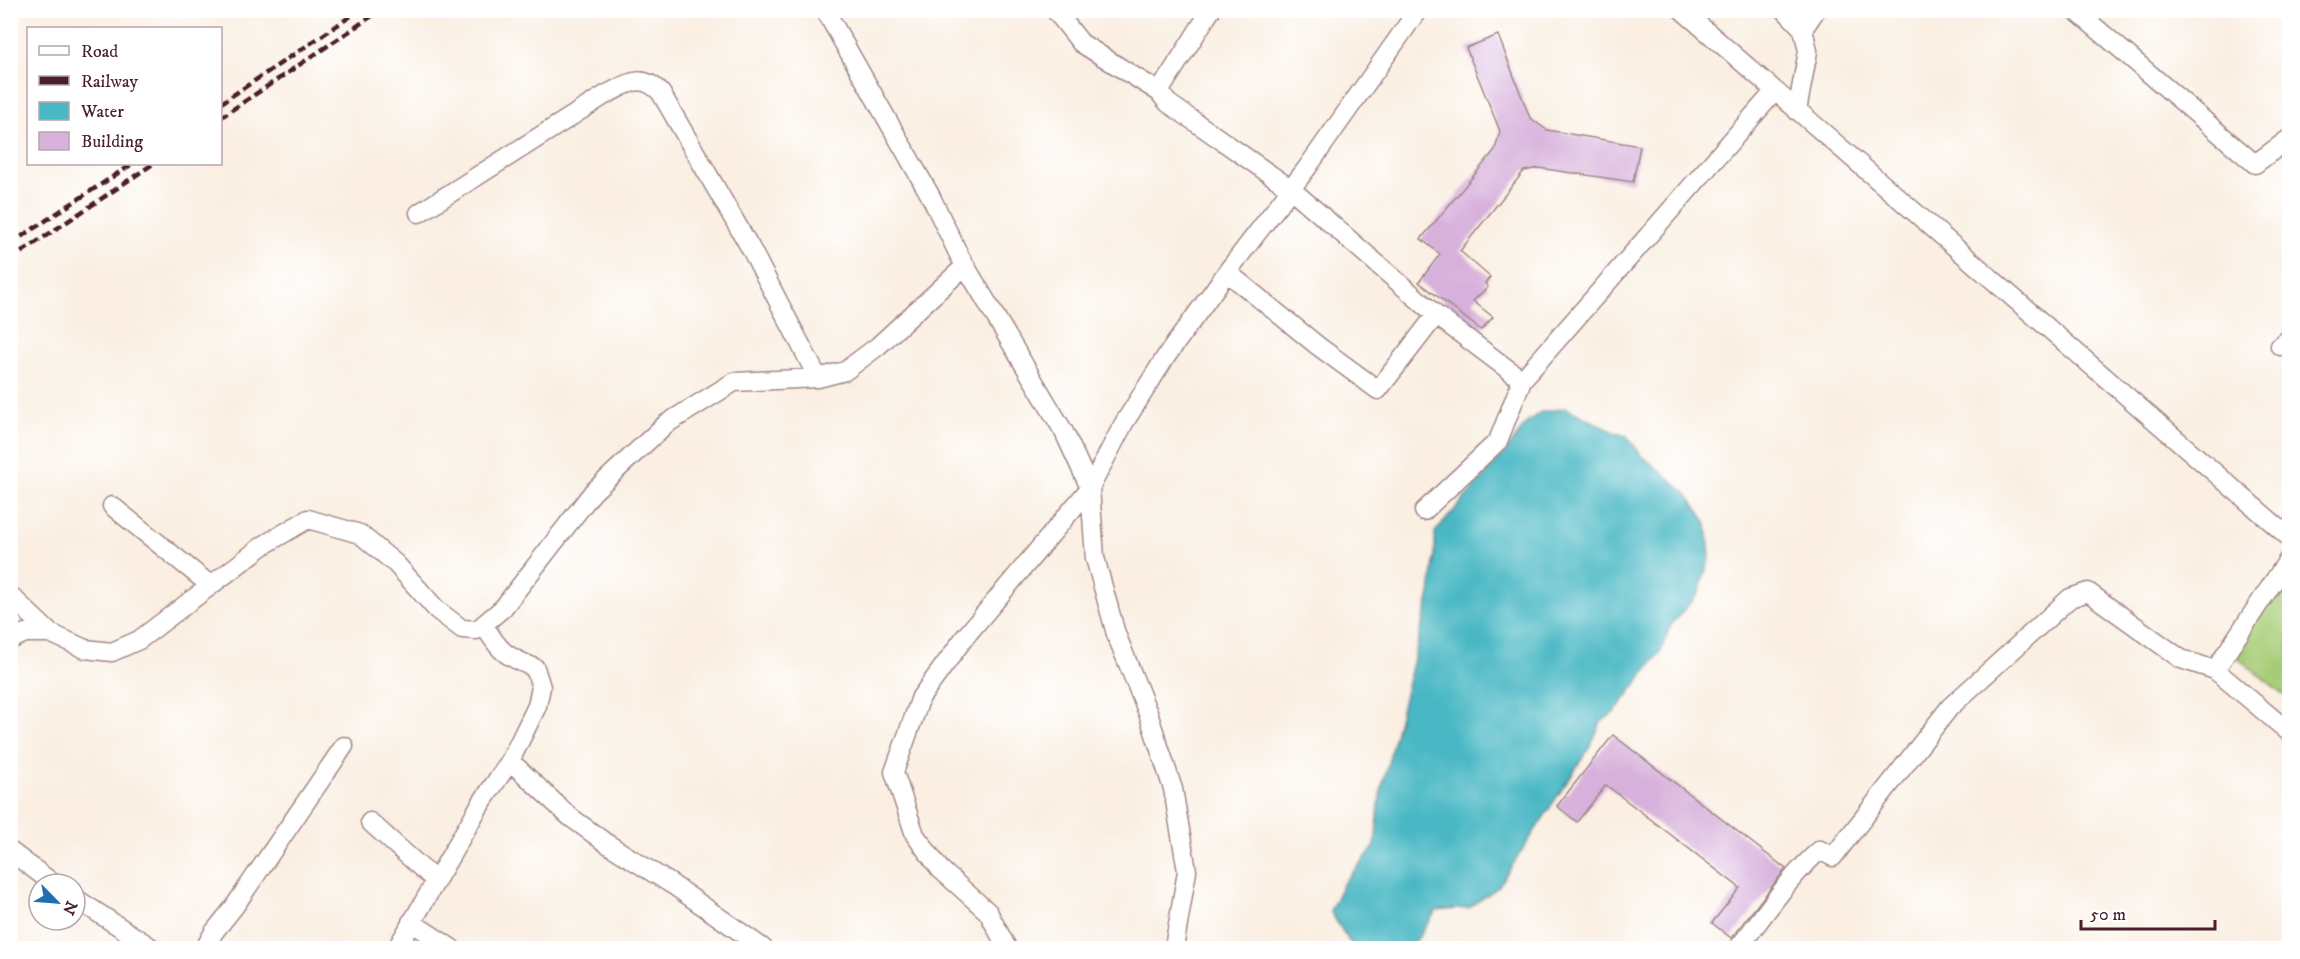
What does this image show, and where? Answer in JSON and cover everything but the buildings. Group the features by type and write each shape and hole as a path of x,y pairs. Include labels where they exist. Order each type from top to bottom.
{"street":[{"path":"825,10 930,195 965,266 1064,432 1090,488 1095,558 1116,634 1148,713 1173,789 1187,871 1174,948"},
{"path":"1055,10 1081,43 1159,92 1168,103 1292,189 1436,315 1522,380"},
{"path":"1159,92 1211,10"},
{"path":"1007,948 988,912 940,869 915,835 894,772 921,697 965,637 1090,488 1124,423 1159,368 1227,272 1292,189 1418,10"},
{"path":"1682,10 2289,538"},
{"path":"1785,10 1803,29 1808,51 1797,111"},
{"path":"1803,29 1816,10"},
{"path":"2075,10 2255,165 2289,138"},
{"path":"419,213 605,95 629,83 640,80 648,82 661,93 750,249 818,378"},
{"path":"1424,511 1498,441 1522,380 1774,92"},
{"path":"10,595 50,633 85,649 112,652 139,640 264,545 308,519 360,534 396,564 437,610 462,629 477,630 503,608 593,492 666,424 734,382 818,378 845,371 878,346 965,266"},
{"path":"1227,272 1318,346 1378,390 1436,315"},
{"path":"112,506 210,585"},
{"path":"2215,670 2289,556"},
{"path":"1738,948 1781,890 1810,859 1820,850 1833,856 1950,707 2070,598 2088,592 2181,659 2215,670 2289,733"},
{"path":"397,948 480,805 510,761 537,706 541,687 535,668 514,659 497,647 484,625"},
{"path":"10,640 26,633 50,633"},
{"path":"205,948 344,746"},
{"path":"510,761 569,816 763,948"},
{"path":"370,822 436,881"},
{"path":"10,851 38,872"},
{"path":"87,906 152,948"},
{"path":"411,922 451,948"}],"green space":[{"path":"2289,567 2289,699 2225,648"}],"water":[{"path":"1566,408 1616,433 1627,436 1641,455 1687,494 1707,523 1710,557 1699,593 1670,626 1661,651 1616,711 1601,722 1591,745 1498,887 1469,908 1436,911 1414,944 1406,948 1361,948 1350,943 1330,911 1343,884 1375,846 1380,795 1430,594 1435,532 1507,450 1528,421 1541,412"}],"railway":[{"path":"222,103 360,10"},
{"path":"222,117 381,10"},
{"path":"10,244 130,165"},
{"path":"10,260 152,165"}]}
